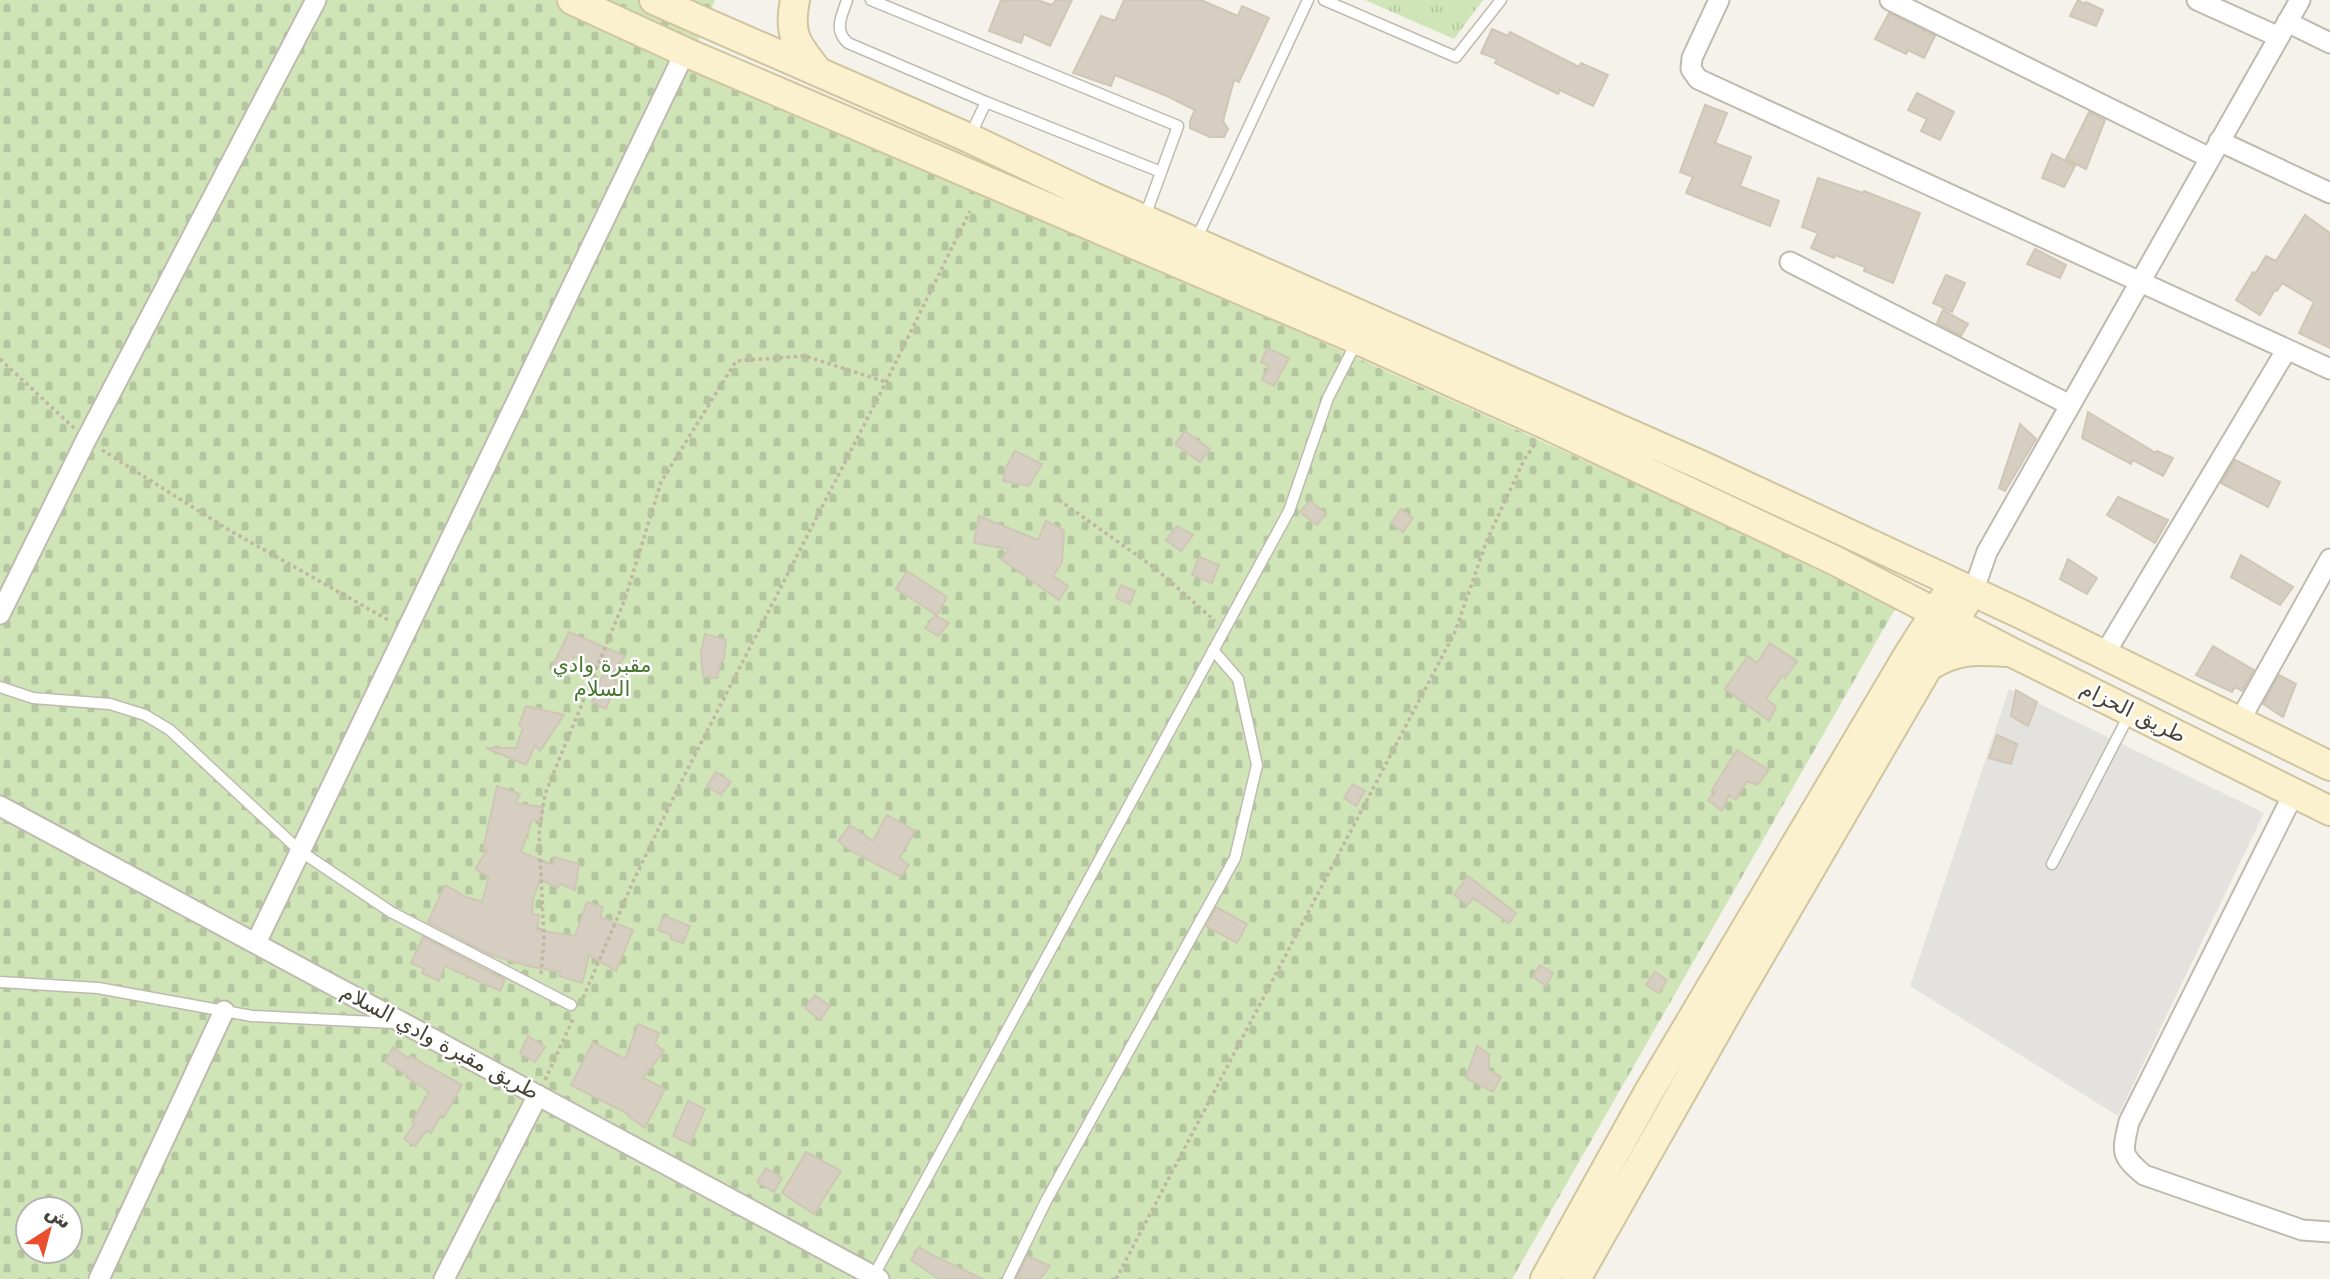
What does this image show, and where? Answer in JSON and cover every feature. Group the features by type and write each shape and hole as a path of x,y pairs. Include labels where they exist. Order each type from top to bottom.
{"main road":[{"name":"طريق الحزام","path":"572,0 685,52 1358,340 1549,426 1834,560 2011,652 2330,811"},
{"name":"طريق الحزام","path":"654,0 687,7 817,70 1144,220 1703,466 1964,587 2330,766"},
{"path":"687,7 709,0"},
{"path":"795,0 791,19 793,36 801,51 817,70"},
{"path":"1545,1279 1647,1095 1964,587"},
{"path":"1576,1279 1929,666 1945,617"},
{"path":"1929,666 1946,655 1957,652 2011,652"},
{"path":"1647,1095 1653,1106 1665,1111 1672,1110"},
{"path":"1627,1129 1634,1128 1646,1133 1653,1144"}],"street":[{"path":"0,614 86,440 316,0"},
{"path":"1719,0 1692,58 1690,69 1698,79 2330,369"},
{"path":"1889,0 2215,150 2330,193"},
{"path":"2197,0 2330,43"},
{"path":"1964,587 1987,552 2300,0"},
{"path":"256,943 685,52"},
{"path":"1790,262 2070,405"},
{"path":"2104,655 2287,349"},
{"path":"2239,722 2330,559"},
{"path":"2294,793 2129,1122 2123,1144 2126,1160 2144,1175 2302,1230 2330,1232"},
{"name":"طريق مقبرة وادي السلام","path":"0,806 875,1278"},
{"path":"99,1279 224,1011"},
{"path":"444,1279 538,1095"}],"lane":[{"path":"847,0 838,28 840,36 848,43 1161,172"},
{"path":"871,0 1178,126 1144,220"},
{"path":"1195,242 1308,0"},
{"path":"1324,0 1456,57 1501,0"},
{"path":"969,138 986,102"},
{"path":"875,1278 1289,511 1328,398 1358,340"},
{"path":"1008,1279 1046,1201 1235,858 1256,765 1238,678 1213,650"},
{"path":"0,687 33,698 110,704 145,715 170,730 300,852 391,912 571,1005"},
{"path":"2052,864 2131,711"},
{"path":"0,982 98,988 252,1016 406,1024"}],"path":[{"path":"538,1095 631,886 673,799 886,382 970,211"},
{"path":"540,989 544,939 539,832 545,794 625,599 661,482 736,361 805,356 886,382"},
{"path":"0,359 86,440 229,530 407,630"},
{"path":"1116,1279 1455,632 1487,540 1524,460 1549,426"},
{"path":"1059,500 1155,568 1224,630"}],"green space":[{"name":"مقبرة وادي السلام","path":"0,0 715,0 691,58 1899,602 1512,1279 0,1279"},
{"path":"1365,0 1483,0 1454,39"}],"shaded area":[{"path":"2009,689 2264,813 2118,1116 1910,986"}],"building":[{"path":"1001,0 1037,0 1052,5 1056,0 1072,0 1050,46 1024,34 1021,43 989,31"},
{"path":"1124,0 1201,0 1238,16 1242,6 1269,18 1239,82 1234,80 1223,121 1228,129 1224,137 1210,137 1190,128 1195,110 1167,96 1115,75 1111,86 1073,73 1101,16 1115,21"},
{"path":"2078,0 2103,10 2096,26 2070,16"},
{"path":"1889,13 1935,36 1924,58 1908,50 1906,54 1875,39"},
{"path":"1492,29 1508,36 1510,32 1579,67 1581,63 1608,75 1593,106 1560,90 1558,94 1495,63 1497,59 1481,53"},
{"path":"1917,93 1954,112 1940,140 1921,131 1927,119 1908,110"},
{"path":"1705,105 1727,113 1715,143 1751,157 1740,186 1779,201 1770,226 1686,193 1693,177 1680,172"},
{"path":"2089,112 2105,120 2086,169 2066,159"},
{"path":"2052,154 2075,166 2064,187 2042,178"},
{"path":"1818,178 1863,193 1864,191 1920,213 1893,283 1864,271 1865,267 1811,248 1818,233 1802,227"},
{"path":"2305,215 2330,233 2330,348 2299,333 2314,302 2282,283 2260,315 2236,300 2266,256 2276,261"},
{"path":"2035,249 2066,265 2060,278 2027,264"},
{"path":"1946,275 1965,283 1952,312 1933,303"},
{"path":"1943,310 1968,324 1961,336 1937,323"},
{"path":"1267,348 1289,358 1274,386 1262,380 1269,366 1261,362"},
{"path":"2088,412 2156,453 2157,451 2173,458 2163,476 2133,460 2131,464 2082,438"},
{"path":"2020,424 2036,439 2005,491 1999,488"},
{"path":"1185,431 1210,449 1200,462 1175,444"},
{"path":"1015,451 1042,464 1029,486 1003,481 1005,469"},
{"path":"2235,460 2280,482 2268,507 2221,483"},
{"path":"2118,497 2168,520 2155,543 2107,515"},
{"path":"1310,501 1326,513 1317,525 1300,512"},
{"path":"1401,509 1413,518 1403,532 1391,523"},
{"path":"979,516 1038,540 1046,521 1064,530 1062,563 1053,576 1068,586 1059,600 1001,559 1009,549 974,543"},
{"path":"1177,526 1193,535 1181,551 1166,540"},
{"path":"2241,555 2293,587 2280,605 2231,577"},
{"path":"1199,557 1219,565 1212,583 1192,575"},
{"path":"2068,559 2097,578 2087,594 2060,579"},
{"path":"907,571 947,597 937,615 896,589"},
{"path":"1121,585 1135,591 1130,604 1116,598"},
{"path":"935,615 949,623 938,636 925,628"},
{"path":"569,632 625,656 614,673 574,656 567,674 552,667"},
{"path":"705,634 726,640 724,658 717,678 703,677 701,652"},
{"path":"1770,643 1797,661 1785,678 1782,676 1766,699 1776,706 1769,721 1725,689 1748,656 1757,663"},
{"path":"2213,646 2254,670 2242,691 2235,687 2232,692 2196,675"},
{"path":"603,674 617,681 606,709 592,702"},
{"path":"2279,675 2296,684 2283,717 2263,704"},
{"path":"2016,690 2037,702 2028,726 2011,716"},
{"path":"526,706 564,715 540,751 535,746 526,765 486,748 516,748 523,728 519,725"},
{"path":"1997,735 2017,744 2011,764 1989,758"},
{"path":"1737,750 1769,770 1757,785 1747,781 1736,800 1729,795 1722,811 1708,800"},
{"path":"716,772 731,782 721,795 707,786"},
{"path":"1353,784 1365,791 1356,806 1344,798"},
{"path":"497,786 520,794 515,803 543,807 541,821 532,820 521,852 553,865 554,857 579,864 575,890 561,884 557,888 540,879 533,899 532,914 539,915 537,930 575,936 587,902 603,907 600,917 633,930 616,971 589,955 582,983 559,976 561,972 491,955 428,922 445,885 466,897 482,902 489,877 475,869 487,850 483,849"},
{"path":"887,815 915,831 900,858 909,865 901,877 851,851 838,841 850,825 873,841"},
{"path":"1468,876 1516,913 1509,923 1473,898 1468,905 1454,895"},
{"path":"1216,907 1247,924 1237,943 1206,926"},
{"path":"664,916 690,926 683,943 658,930"},
{"path":"423,937 505,980 500,991 445,966 439,981 422,973 424,969 411,963"},
{"path":"1540,965 1553,973 1546,986 1533,977"},
{"path":"1655,972 1667,980 1659,993 1646,985"},
{"path":"815,995 830,1006 820,1020 805,1008"},
{"path":"638,1024 659,1033 655,1044 664,1051 643,1078 665,1089 645,1128 628,1116 630,1115 571,1085 593,1042 625,1059"},
{"path":"528,1036 545,1047 535,1062 520,1053"},
{"path":"1477,1046 1489,1054 1489,1070 1501,1077 1493,1092 1466,1078"},
{"path":"393,1047 408,1058 410,1056 462,1085 444,1117 441,1115 431,1133 427,1130 415,1146 404,1139 415,1123 412,1122 429,1092 385,1062"},
{"path":"688,1101 705,1109 690,1144 673,1136"},
{"path":"806,1152 841,1171 814,1214 782,1193"},
{"path":"766,1168 782,1178 774,1192 757,1182"},
{"path":"919,1247 983,1279 939,1279 911,1260"},
{"path":"1027,1256 1050,1266 1040,1279 1016,1279"}]}
